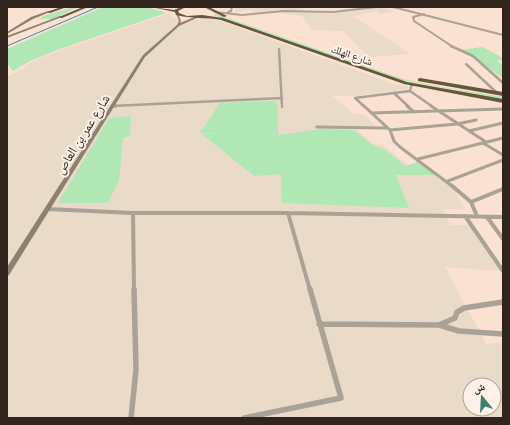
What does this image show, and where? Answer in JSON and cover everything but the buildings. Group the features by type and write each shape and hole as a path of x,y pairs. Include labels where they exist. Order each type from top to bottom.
{"highway":[{"path":"50,12 65,7"},
{"path":"61,17 86,7"},
{"name":"شارع الهلك","path":"153,7 188,17 211,17 222,19 412,84 503,101"},
{"path":"176,13 184,7"},
{"path":"198,17 210,12 207,8"},
{"name":"شارع الهلك","path":"207,8 403,76"},
{"path":"410,78 503,94"}],"street":[{"path":"228,12 231,11 232,7"},
{"path":"215,12 228,12 238,15 284,11 333,12 376,7"},
{"path":"393,7 424,14 480,31 503,35"},
{"path":"7,33 38,16 50,12"},
{"path":"176,13 180,21 178,25"},
{"path":"424,14 412,17 415,22 446,43 473,56 503,84"},
{"path":"38,16 37,19 42,20 61,17"},
{"path":"7,37 61,17"},
{"path":"178,25 198,17"},
{"name":"شارع عمر بن العاص","path":"7,272 144,56 178,25"},
{"path":"279,48 282,108"},
{"path":"466,64 497,93"},
{"path":"410,91 412,84"},
{"path":"476,120 457,124 390,130 386,128 355,98 410,91 438,112 457,124 469,131 503,155"},
{"path":"394,93 414,112"},
{"path":"112,106 282,98"},
{"path":"371,113 503,110"},
{"path":"469,131 503,123"},
{"path":"317,127 386,128"},
{"path":"390,130 394,141 448,181 471,202 477,216"},
{"path":"418,158 503,138"},
{"path":"448,181 503,160"},
{"path":"471,202 503,189"},
{"path":"47,209 133,213 288,213 503,217"},
{"path":"131,418 136,370 133,213"},
{"path":"244,418 340,398 288,213"},
{"path":"465,216 503,271"},
{"path":"487,217 503,239"},
{"path":"439,325 455,318 457,312 464,308 503,302"},
{"path":"319,324 439,325 459,331 503,334"}],"shaded area":[{"path":"236,7 303,8 302,11 254,13 251,10 234,12"},
{"path":"384,7 393,12 380,14 376,11 353,16 411,54 369,57 343,31 312,30 302,16 271,12 333,12"},
{"path":"168,14 178,20 176,24 183,25 186,22 198,19 215,19 391,83 409,87 408,89 354,96 332,96 353,113 365,115 375,126 359,128 357,130 373,144 382,145 408,165 418,162 452,186 464,209 442,209 450,225 472,225 501,271 445,267 486,344 503,343 503,418 7,418 7,77 30,63 58,51"}],"green space":[{"path":"135,6 151,8 166,13 57,50 28,62 13,71 7,64 7,49 103,7"},
{"path":"78,7 53,19 40,19 43,16"},
{"path":"216,14 403,79 503,97 503,99 401,80 213,15"},
{"path":"482,47 503,58 503,60 496,61 503,65 503,78 461,50"},
{"path":"274,101 277,103 278,135 321,129 353,130 406,166 418,162 437,175 396,175 409,208 282,203 281,174 254,176 202,134 231,134 200,133 220,103"},
{"path":"131,116 130,136 123,138 119,180 108,203 58,203 109,118"}],"waterway":[{"path":"7,46 98,7"}]}
